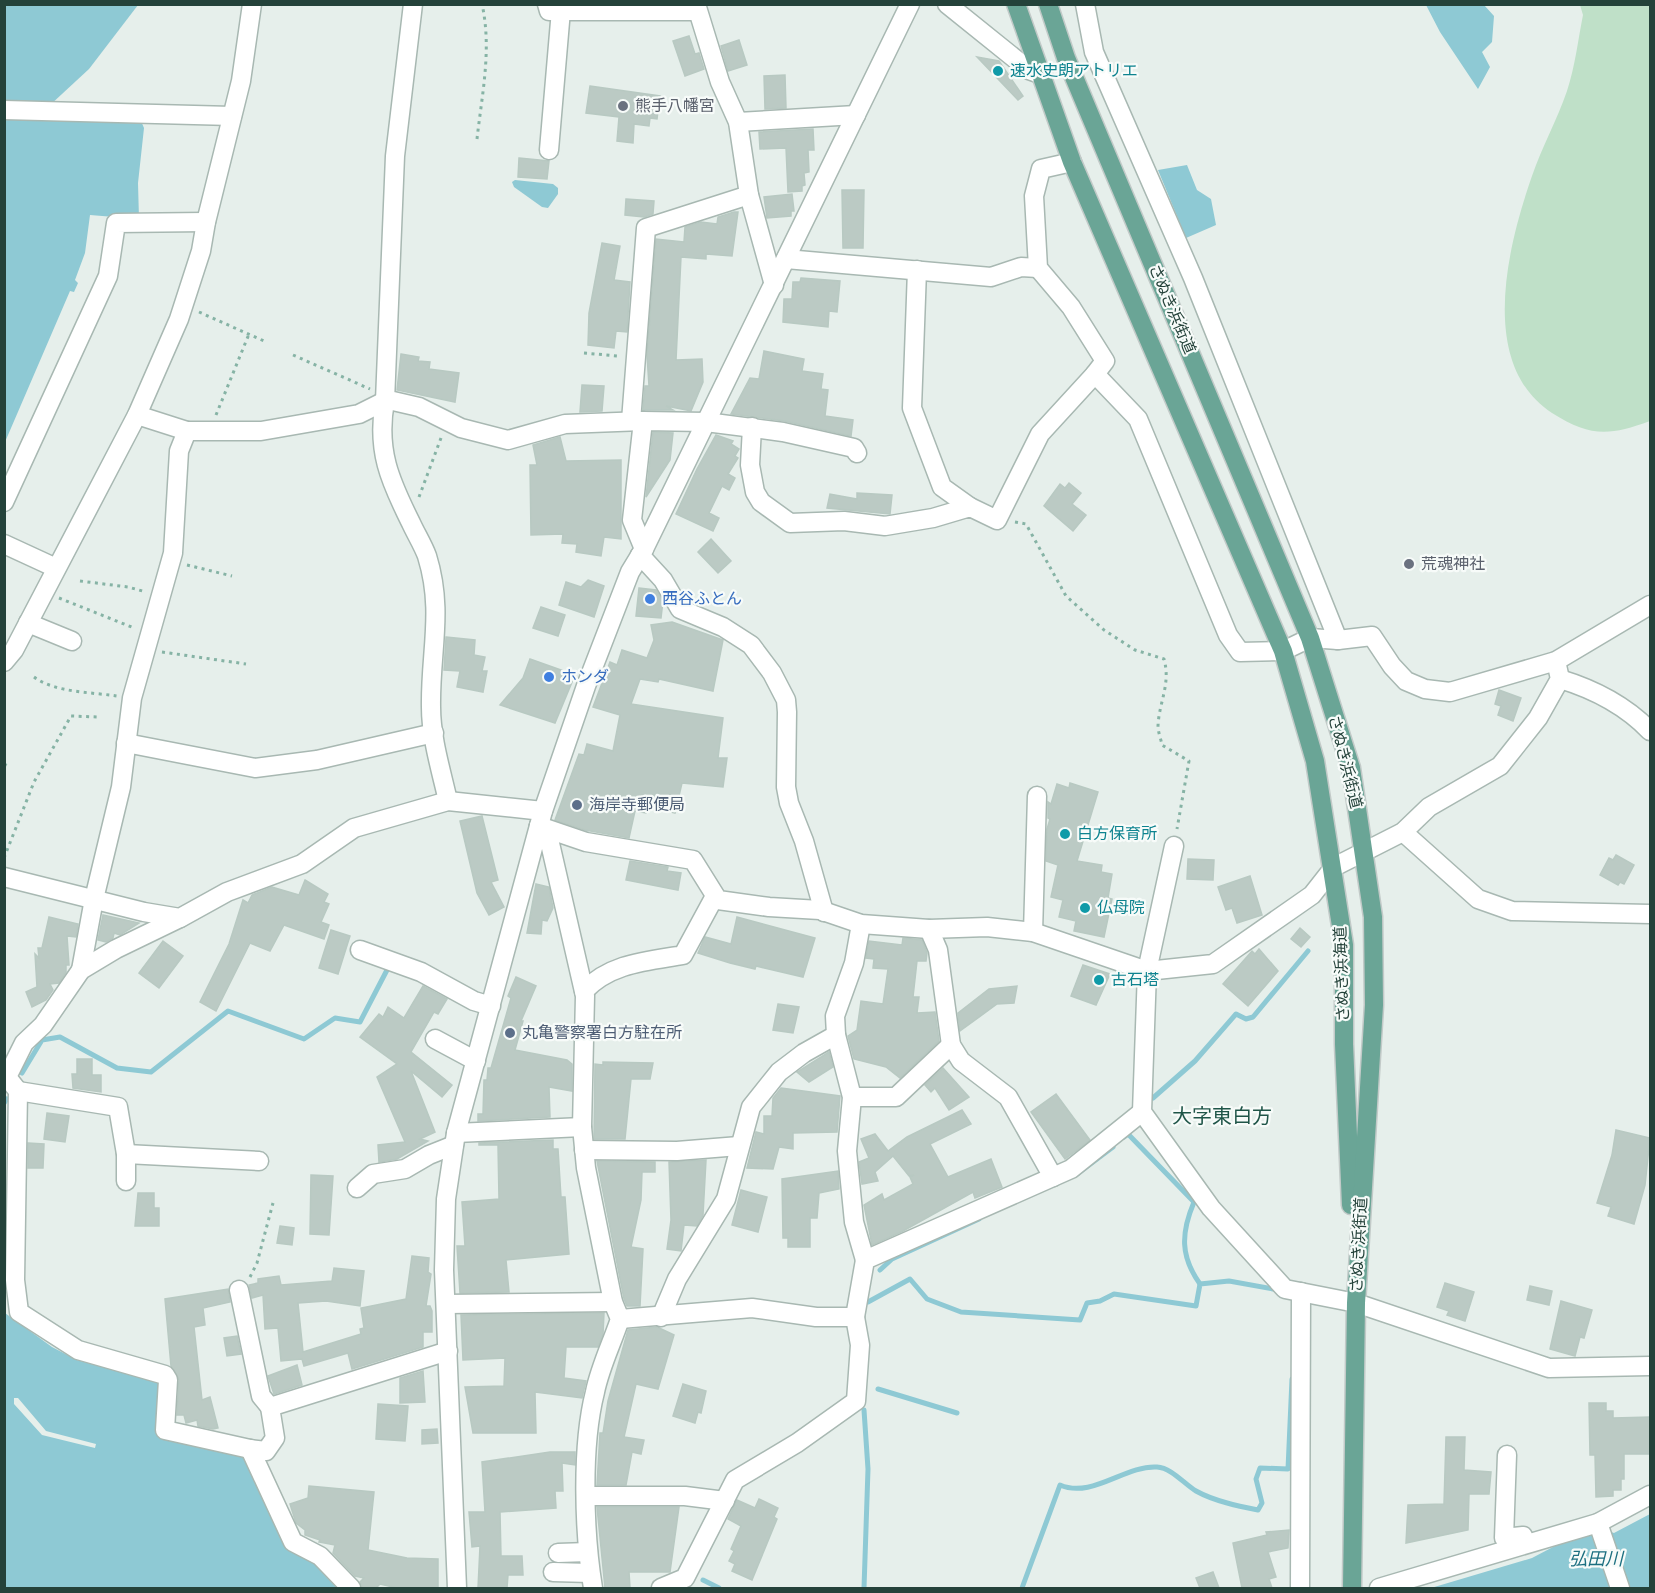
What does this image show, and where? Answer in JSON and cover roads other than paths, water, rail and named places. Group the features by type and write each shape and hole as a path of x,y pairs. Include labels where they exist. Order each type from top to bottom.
{"main road":[{"name":"さぬき浜街道","path":"1017,4 1072,162 1283,651"},
{"name":"さぬき浜街道","path":"1048,4 1066,58 1310,638 1351,768 1365,852 1372,917 1374,1005 1356,1303 1352,1581"},
{"name":"さぬき浜海道","path":"1283,651 1315,761 1334,867 1344,945 1344,1044 1356,1303"}],"street":[{"path":"4,662 28,623 137,415 183,305 201,251 241,81 252,4"},
{"path":"413,4 395,156 385,398 381,423 385,462 390,482 426,555 437,608 431,707 434,734 448,801"},
{"path":"457,1588 447,1351 446,1199 455,1139 541,818 586,686 630,572 774,285 910,4"},
{"path":"947,4 1029,70 1043,75"},
{"path":"1085,4 1094,52 1193,278 1338,640"},
{"path":"549,150 554,7 697,8 720,82 738,122 749,195 774,285"},
{"path":"4,110 232,116"},
{"path":"738,122 856,116"},
{"path":"917,270 912,408 942,487 970,507 997,520 1040,435 1105,361 1071,307 1038,268 1034,196 1041,169 1072,162"},
{"path":"749,195 646,228 636,357 637,421 632,520 642,552 663,580 680,609 723,627 751,645 772,673 786,700 788,712 786,787 824,912"},
{"path":"4,502 108,276 116,223 206,222"},
{"path":"786,259 990,277 1021,267 1038,268"},
{"path":"1095,374 1138,419 1228,635 1240,652 1283,651 1310,638 1338,640 1372,636 1392,666 1406,681 1425,689 1450,692 1558,670 1650,605"},
{"path":"137,415 187,431 208,433 261,431 358,414 385,398 418,407 461,428 508,440 565,424 637,421 706,422 752,427 834,443 854,448 858,453"},
{"path":"752,427 750,465 755,492 761,502 790,523 844,521 885,526 933,518 970,507"},
{"path":"187,431 179,451 170,561 132,698 121,787 94,899 81,970 44,1025 24,1043 10,1082 15,1280 19,1312 78,1350 165,1375 168,1380 165,1430 266,1451 275,1438 270,1407 261,1395 240,1294"},
{"path":"4,544 56,568"},
{"path":"28,623 72,641"},
{"path":"1558,670 1639,720 1650,731"},
{"path":"81,970 116,949 227,892 302,864 354,828 448,801 541,818 586,842 693,860 718,900 824,912 861,924 929,929 987,927 1033,932 1147,971 1213,964 1312,896 1334,867 1403,832 1429,807 1500,766 1538,718 1558,670"},
{"path":"126,743 255,768 317,760 434,734"},
{"path":"1033,932 1037,796"},
{"path":"541,818 549,839 584,991 582,1127 584,1149 591,1203 613,1302 620,1319 595,1391 588,1429 588,1552 592,1581 553,1572"},
{"path":"1403,832 1478,899 1512,910 1650,914"},
{"path":"1174,846 1147,971 1142,1112 1210,1208 1285,1289 1356,1303 1549,1368 1650,1366"},
{"path":"4,877 180,918"},
{"path":"584,991 600,977 621,967 683,955 715,896"},
{"path":"661,1588 685,1578 735,1480 797,1443 856,1401 860,1346 855,1317 865,1260 854,1222 847,1150 852,1097 836,1035 835,1016 854,963 861,924"},
{"path":"929,929 938,950 951,1045 961,1061 1008,1096 1053,1177"},
{"path":"360,950 421,972 474,1001 491,1006"},
{"path":"661,1317 677,1279 706,1236 726,1199 751,1107 779,1072 804,1053 836,1035"},
{"path":"435,1039 476,1061"},
{"path":"852,1097 896,1097 951,1045"},
{"path":"10,1082 118,1107 126,1154 126,1181"},
{"path":"865,1260 1071,1169 1142,1112"},
{"path":"357,1188 373,1174 405,1169 455,1139 582,1127"},
{"path":"584,1149 677,1151 739,1146"},
{"path":"126,1154 259,1161"},
{"path":"1300,1588 1301,1292"},
{"path":"446,1304 613,1302"},
{"path":"620,1319 752,1308 816,1317 855,1317"},
{"path":"270,1407 447,1351"},
{"path":"250,1449 292,1542 320,1556 351,1588"},
{"path":"1507,1455 1504,1538 1523,1536 1527,1545"},
{"path":"1379,1588 1527,1545 1599,1529 1650,1495"},
{"path":"587,1496 685,1496 725,1501"},
{"path":"1599,1529 1620,1588"},
{"path":"558,1553 588,1552"}],"water":[{"path":"5,5 138,5 89,69 49,106 5,104"},
{"path":"1426,5 1484,5 1494,16 1492,42 1482,52 1490,67 1478,89 1440,32"},
{"path":"5,112 141,121 144,128 138,183 139,219 90,215 85,253 75,280 78,283 74,292 70,291 5,442"},
{"path":"1187,165 1197,190 1211,199 1216,225 1186,238 1158,170"},
{"path":"515,180 553,184 558,188 558,194 548,208 542,207 514,187 512,182"},
{"path":"5,1313 52,1347 77,1360 161,1383 160,1431 244,1456 287,1546 294,1553 312,1562 337,1588 5,1588","holes":["14,1398 18,1398 46,1431 96,1444 95,1448 42,1435 14,1404"]},
{"name":"弘田川","path":"1650,1514 1650,1588 1431,1588 1532,1558 1593,1526 1614,1533"}],"waterway":[{"path":"1153,1098 1195,1061 1236,1014 1246,1019 1253,1017 1308,951"},
{"path":"22,1073 42,1040 60,1037 117,1068 151,1072 228,1011 304,1039 335,1018 360,1022 387,970"},
{"path":"4,1103 7,1099"},
{"path":"1124,1137 1128,1134 1194,1202 1187,1224 1185,1244 1189,1264 1200,1284"},
{"path":"1077,1174 1113,1147"},
{"path":"880,1270 892,1259 979,1219"},
{"path":"868,1302 910,1279 927,1299 961,1312 1080,1320 1087,1303 1100,1301 1114,1294 1196,1306 1200,1284 1229,1281 1279,1290"},
{"path":"1022,1588 1060,1485 1084,1488 1133,1471 1157,1467 1173,1473 1203,1495 1258,1510 1262,1503 1256,1479 1260,1468 1288,1469 1292,1379"},
{"path":"878,1389 957,1413"},
{"path":"864,1410 868,1469 864,1588"},
{"path":"703,1580 719,1588"}],"place":[{"name":"速水史朗アトリエ","path":"998,71"},
{"name":"熊手八幡宮","path":"623,106"},
{"name":"荒魂神社","path":"1409,564"},
{"name":"西谷ふとん","path":"650,599"},
{"name":"ホンダ","path":"549,677"},
{"name":"海岸寺郵便局","path":"577,805"},
{"name":"白方保育所","path":"1065,834"},
{"name":"仏母院","path":"1085,908"},
{"name":"古石塔","path":"1099,980"},
{"name":"丸亀警察署白方駐在所","path":"510,1033"}],"district":[{"name":"大字東白方","path":"1222,1116"}]}
